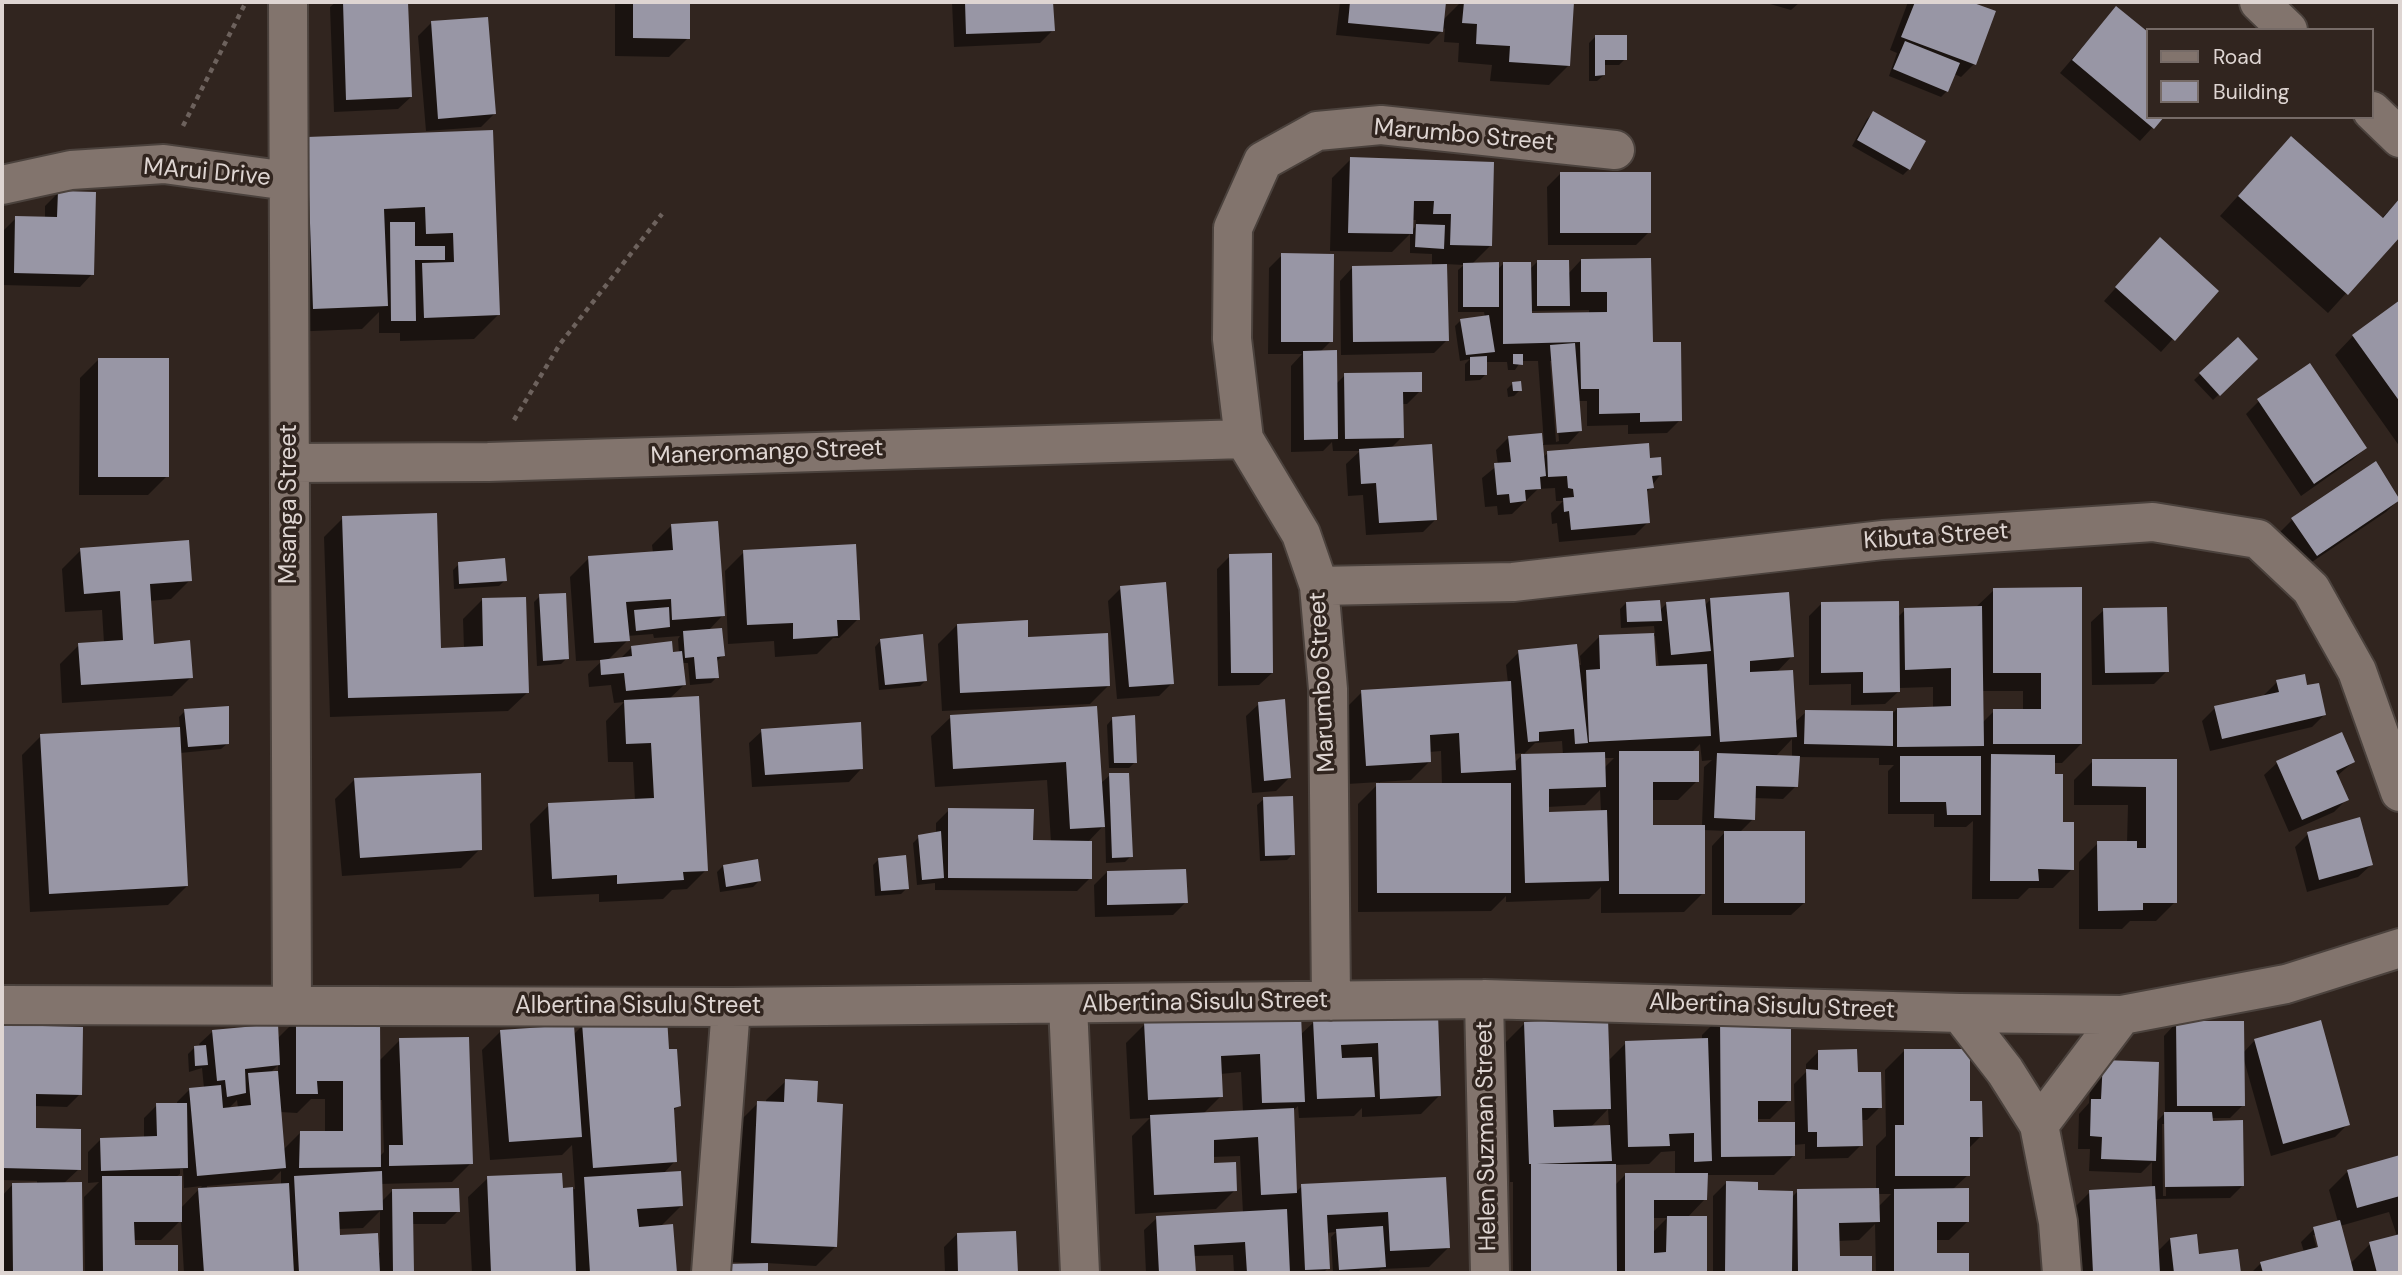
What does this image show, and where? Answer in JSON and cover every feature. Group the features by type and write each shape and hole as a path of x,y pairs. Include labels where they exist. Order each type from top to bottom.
{"street":[{"name":"Msanga Street","path":"288,2 292,1006"},
{"path":"2259,2 2286,28"},
{"path":"2374,113 2400,138"},
{"name":"Marumbo Street","path":"1331,1001 1328,689 1319,586 1301,534 1244,439 1232,339 1233,228 1263,161 1317,131 1381,125 1615,150"},
{"name":"MArui Drive","path":"2,185 72,170 164,164 288,181"},
{"name":"Maneromango Street","path":"290,463 488,463 1244,439"},
{"name":"Kibuta Street","path":"1319,586 1513,582 1883,540 2153,522 2258,539 2311,589 2357,671 2400,792"},
{"name":"Albertina Sisulu Street","path":"2,1005 732,1007 1484,999 2122,1015 2286,984 2400,948"},
{"name":"Helen Suzman Street","path":"1484,999 1490,1273"},
{"path":"1068,1005 1080,1273"},
{"path":"711,1273 732,1007"},
{"path":"1960,1013 2005,1071 2039,1125 2058,1222 2062,1273"},
{"path":"2039,1125 2122,1015"}],"path":[{"path":"164,164 246,2"},
{"path":"488,463 560,344 662,214"}],"building":[{"path":"343,2 408,2 412,97 346,100"},
{"path":"633,2 690,2 690,39 633,38"},
{"path":"965,2 1053,2 1055,31 966,34"},
{"path":"1350,2 1446,2 1443,32 1348,23"},
{"path":"1464,2 1574,2 1570,66 1509,62 1510,46 1476,44 1477,24 1462,23"},
{"path":"1915,2 1971,2 1996,11 1976,65 1901,37"},
{"path":"2116,6 2146,30 2146,119 2162,119 2154,129 2072,60"},
{"path":"488,17 496,114 438,119 431,21"},
{"path":"1595,35 1627,35 1627,60 1605,60 1605,75 1595,76"},
{"path":"1905,41 1960,63 1948,92 1893,69"},
{"path":"1873,111 1926,141 1910,170 1857,140"},
{"path":"493,130 500,315 424,318 422,263 454,262 453,233 426,234 425,207 384,209 388,306 313,309 307,137"},
{"path":"2291,136 2383,218 2400,198 2400,237 2348,295 2238,196"},
{"path":"1350,157 1494,162 1492,246 1450,245 1451,214 1433,214 1434,201 1414,201 1413,234 1348,233"},
{"path":"1560,172 1651,172 1651,233 1560,233"},
{"path":"58,191 96,192 94,275 14,273 15,216 57,217"},
{"path":"390,222 415,222 415,246 445,246 445,260 415,260 416,321 391,321"},
{"path":"1416,224 1445,225 1444,249 1415,247"},
{"path":"2160,237 2219,291 2175,341 2115,287"},
{"path":"1281,253 1334,254 1333,342 1281,342"},
{"path":"1651,258 1653,342 1681,342 1682,421 1640,422 1640,413 1599,414 1599,389 1581,389 1580,342 1503,344 1503,262 1531,262 1532,313 1607,312 1607,292 1581,292 1581,259"},
{"path":"1537,260 1569,260 1570,306 1537,306"},
{"path":"1499,262 1499,307 1463,307 1463,263"},
{"path":"1447,264 1449,341 1353,342 1352,266"},
{"path":"2400,300 2400,402 2352,335"},
{"path":"1489,315 1495,352 1466,355 1460,319"},
{"path":"2238,337 2258,359 2220,396 2199,373"},
{"path":"1575,343 1582,431 1557,433 1550,345"},
{"path":"1337,350 1338,439 1304,440 1303,351"},
{"path":"1513,354 1523,354 1523,365 1513,364"},
{"path":"1487,356 1487,375 1470,375 1470,357"},
{"path":"98,358 169,358 169,477 98,477"},
{"path":"2310,363 2367,448 2314,484 2257,399"},
{"path":"1422,372 1422,392 1403,392 1404,438 1345,439 1344,373"},
{"path":"1521,381 1522,391 1513,391 1512,382"},
{"path":"1542,433 1546,476 1540,477 1541,489 1525,490 1526,501 1510,503 1509,494 1497,495 1494,463 1511,462 1508,436"},
{"path":"1649,443 1650,458 1661,457 1662,475 1652,476 1654,488 1647,489 1650,523 1571,530 1569,511 1564,512 1563,498 1574,497 1573,489 1568,488 1567,476 1548,477 1547,451"},
{"path":"1432,444 1437,520 1379,523 1376,483 1361,484 1359,449"},
{"path":"2376,461 2400,500 2317,556 2291,518"},
{"path":"437,513 441,648 483,646 482,598 526,597 529,693 348,698 342,516"},
{"path":"718,521 725,616 672,620 671,599 626,602 630,641 594,643 588,556 673,550 671,524"},
{"path":"189,540 192,581 150,584 154,644 190,640 193,678 81,685 78,643 123,640 120,591 84,594 80,548"},
{"path":"856,544 860,620 837,620 838,636 793,639 793,623 747,625 743,550"},
{"path":"1272,553 1273,673 1231,673 1229,554"},
{"path":"505,558 507,581 459,584 458,562"},
{"path":"1166,582 1174,684 1129,687 1120,586"},
{"path":"2082,587 2082,744 1993,744 1993,709 2041,709 2041,673 1993,673 1993,588"},
{"path":"1789,592 1794,657 1750,661 1750,672 1793,670 1797,737 1720,742 1710,598"},
{"path":"566,593 569,659 543,661 539,594"},
{"path":"1705,599 1711,651 1671,655 1666,602"},
{"path":"1660,600 1662,621 1627,622 1626,602"},
{"path":"1899,601 1900,692 1863,693 1863,672 1821,673 1821,602"},
{"path":"1982,606 1984,746 1897,747 1897,708 1951,706 1951,668 1905,670 1904,608"},
{"path":"669,607 670,627 636,631 634,610"},
{"path":"2167,607 2169,672 2105,673 2103,608"},
{"path":"1028,620 1028,637 1108,633 1110,686 960,693 957,624"},
{"path":"722,628 725,656 717,657 719,678 696,679 694,657 685,658 683,631"},
{"path":"1654,633 1656,666 1707,664 1711,736 1589,742 1586,670 1600,669 1599,635"},
{"path":"923,634 927,681 885,685 880,639"},
{"path":"672,641 673,652 682,651 686,685 626,691 624,673 601,675 600,660 632,656 631,646"},
{"path":"1577,644 1588,743 1575,744 1574,729 1539,732 1539,741 1528,742 1518,650"},
{"path":"2305,674 2307,685 2319,683 2326,715 2222,739 2214,706 2279,692 2276,680"},
{"path":"1511,681 1516,770 1461,773 1459,733 1430,735 1431,762 1366,766 1361,690"},
{"path":"699,696 708,871 683,872 684,880 617,884 617,875 552,879 548,803 654,798 651,743 626,744 624,700"},
{"path":"1285,699 1291,778 1264,781 1258,702"},
{"path":"229,706 229,744 188,747 184,709"},
{"path":"1097,706 1105,827 1070,829 1066,762 953,769 950,715"},
{"path":"1805,710 1893,711 1893,746 1804,744"},
{"path":"1135,715 1137,763 1114,763 1112,717"},
{"path":"861,722 863,769 765,775 761,729"},
{"path":"180,727 188,886 49,894 40,734"},
{"path":"2342,732 2355,762 2336,771 2349,800 2302,820 2276,761"},
{"path":"1619,751 1699,751 1699,782 1653,782 1653,825 1705,825 1705,894 1619,894"},
{"path":"1605,752 1606,787 1549,789 1549,812 1607,810 1609,881 1525,883 1521,754"},
{"path":"1717,753 1800,756 1798,787 1756,786 1755,820 1714,818"},
{"path":"1991,754 2055,755 2055,774 2063,774 2063,822 2074,822 2074,870 2038,869 2039,881 1990,881"},
{"path":"1900,756 1981,756 1981,815 1947,815 1946,802 1900,802"},
{"path":"2092,759 2177,759 2177,903 2143,903 2143,910 2098,911 2097,841 2137,841 2137,848 2146,848 2146,787 2092,786"},
{"path":"481,773 482,850 360,858 354,778"},
{"path":"1109,773 1129,773 1133,857 1112,858"},
{"path":"1376,783 1511,783 1511,893 1377,893"},
{"path":"1293,796 1295,855 1265,856 1263,797"},
{"path":"948,808 1034,809 1033,840 1092,841 1092,879 948,878"},
{"path":"2360,817 2373,865 2319,880 2307,832"},
{"path":"941,831 944,878 922,880 918,835"},
{"path":"1724,831 1805,831 1805,903 1724,903"},
{"path":"906,855 909,889 881,891 878,858"},
{"path":"758,859 761,881 726,887 723,865"},
{"path":"1186,869 1188,903 1107,905 1107,871"},
{"path":"1438,1014 1441,1096 1380,1099 1378,1043 1341,1045 1342,1058 1372,1057 1375,1097 1317,1099 1313,1020"},
{"path":"1720,1014 1791,1014 1791,1101 1758,1101 1758,1122 1795,1122 1795,1156 1721,1157"},
{"path":"1301,1015 1305,1102 1262,1103 1260,1054 1221,1056 1223,1097 1148,1100 1144,1022"},
{"path":"296,1017 380,1017 381,1167 299,1168 300,1131 343,1131 343,1081 317,1081 318,1094 296,1094"},
{"path":"667,1017 669,1049 677,1049 681,1106 674,1108 677,1162 593,1168 582,1023"},
{"path":"1608,1018 1611,1109 1553,1110 1554,1127 1610,1125 1612,1161 1537,1164 1616,1164 1617,1273 1531,1273 1531,1164 1524,1022"},
{"path":"2321,1020 2350,1125 2283,1144 2254,1039"},
{"path":"2176,1021 2244,1021 2245,1106 2177,1106"},
{"path":"278,1024 280,1065 245,1069 246,1093 227,1097 225,1080 217,1081 212,1030"},
{"path":"2,1025 83,1027 82,1095 36,1094 36,1128 81,1129 81,1170 2,1168"},
{"path":"574,1025 582,1137 509,1142 500,1030"},
{"path":"469,1037 473,1164 389,1166 389,1145 403,1145 399,1038"},
{"path":"1708,1038 1712,1161 1694,1162 1694,1133 1669,1134 1670,1146 1628,1147 1625,1041"},
{"path":"206,1045 208,1065 195,1066 194,1046"},
{"path":"1857,1049 1858,1072 1881,1072 1882,1108 1862,1108 1863,1146 1817,1147 1817,1132 1808,1132 1806,1069 1818,1070 1818,1050"},
{"path":"1904,1049 1970,1049 1970,1101 1982,1101 1983,1137 1970,1137 1970,1176 1895,1176 1895,1125 1904,1125"},
{"path":"2103,1060 2159,1062 2156,1161 2101,1159 2102,1137 2090,1136 2091,1099 2101,1099"},
{"path":"278,1071 286,1168 197,1176 189,1088 221,1085 223,1108 251,1105 248,1073"},
{"path":"785,1079 818,1081 817,1102 843,1104 837,1247 751,1243 757,1101 784,1102"},
{"path":"156,1103 187,1103 188,1168 101,1171 100,1138 157,1136"},
{"path":"1294,1108 1297,1193 1261,1195 1258,1137 1214,1140 1214,1163 1236,1162 1237,1191 1154,1195 1150,1115"},
{"path":"2164,1112 2212,1112 2213,1121 2243,1120 2244,1186 2165,1187"},
{"path":"2400,1155 2400,1196 2357,1208 2347,1170"},
{"path":"382,1171 383,1210 339,1212 340,1235 378,1233 380,1273 299,1273 294,1176"},
{"path":"681,1171 683,1206 637,1209 639,1227 673,1224 677,1273 590,1273 584,1177"},
{"path":"562,1173 563,1188 573,1187 576,1273 491,1273 487,1176"},
{"path":"1625,1173 1708,1173 1707,1200 1654,1200 1654,1253 1666,1252 1667,1216 1707,1216 1707,1273 1625,1273"},
{"path":"102,1176 182,1176 182,1222 134,1222 135,1245 178,1245 178,1273 103,1273"},
{"path":"1446,1177 1450,1248 1390,1251 1388,1212 1327,1215 1330,1269 1305,1270 1301,1184"},
{"path":"1726,1181 1758,1182 1758,1190 1793,1191 1792,1273 1725,1273"},
{"path":"82,1182 83,1273 13,1273 12,1183"},
{"path":"289,1183 294,1273 204,1273 198,1188"},
{"path":"2155,1186 2160,1273 2093,1273 2089,1190"},
{"path":"459,1188 460,1212 413,1212 414,1273 393,1273 392,1189"},
{"path":"1879,1188 1880,1222 1839,1223 1840,1256 1872,1256 1872,1273 1798,1273 1797,1189"},
{"path":"1969,1188 1969,1222 1937,1222 1937,1253 1969,1253 1969,1273 1894,1273 1894,1189"},
{"path":"1287,1209 1290,1273 1247,1273 1245,1242 1194,1245 1196,1273 1159,1273 1156,1216"},
{"path":"2340,1220 2354,1273 2263,1273 2260,1262 2318,1247 2313,1227"},
{"path":"1383,1226 1386,1267 1339,1270 1336,1229"},
{"path":"1016,1231 1018,1273 958,1273 957,1233"},
{"path":"2197,1234 2199,1254 2238,1249 2241,1273 2174,1273 2170,1238"},
{"path":"2400,1234 2400,1273 2377,1273 2369,1242"},
{"path":"768,1263 768,1273 726,1273 726,1264"}]}
